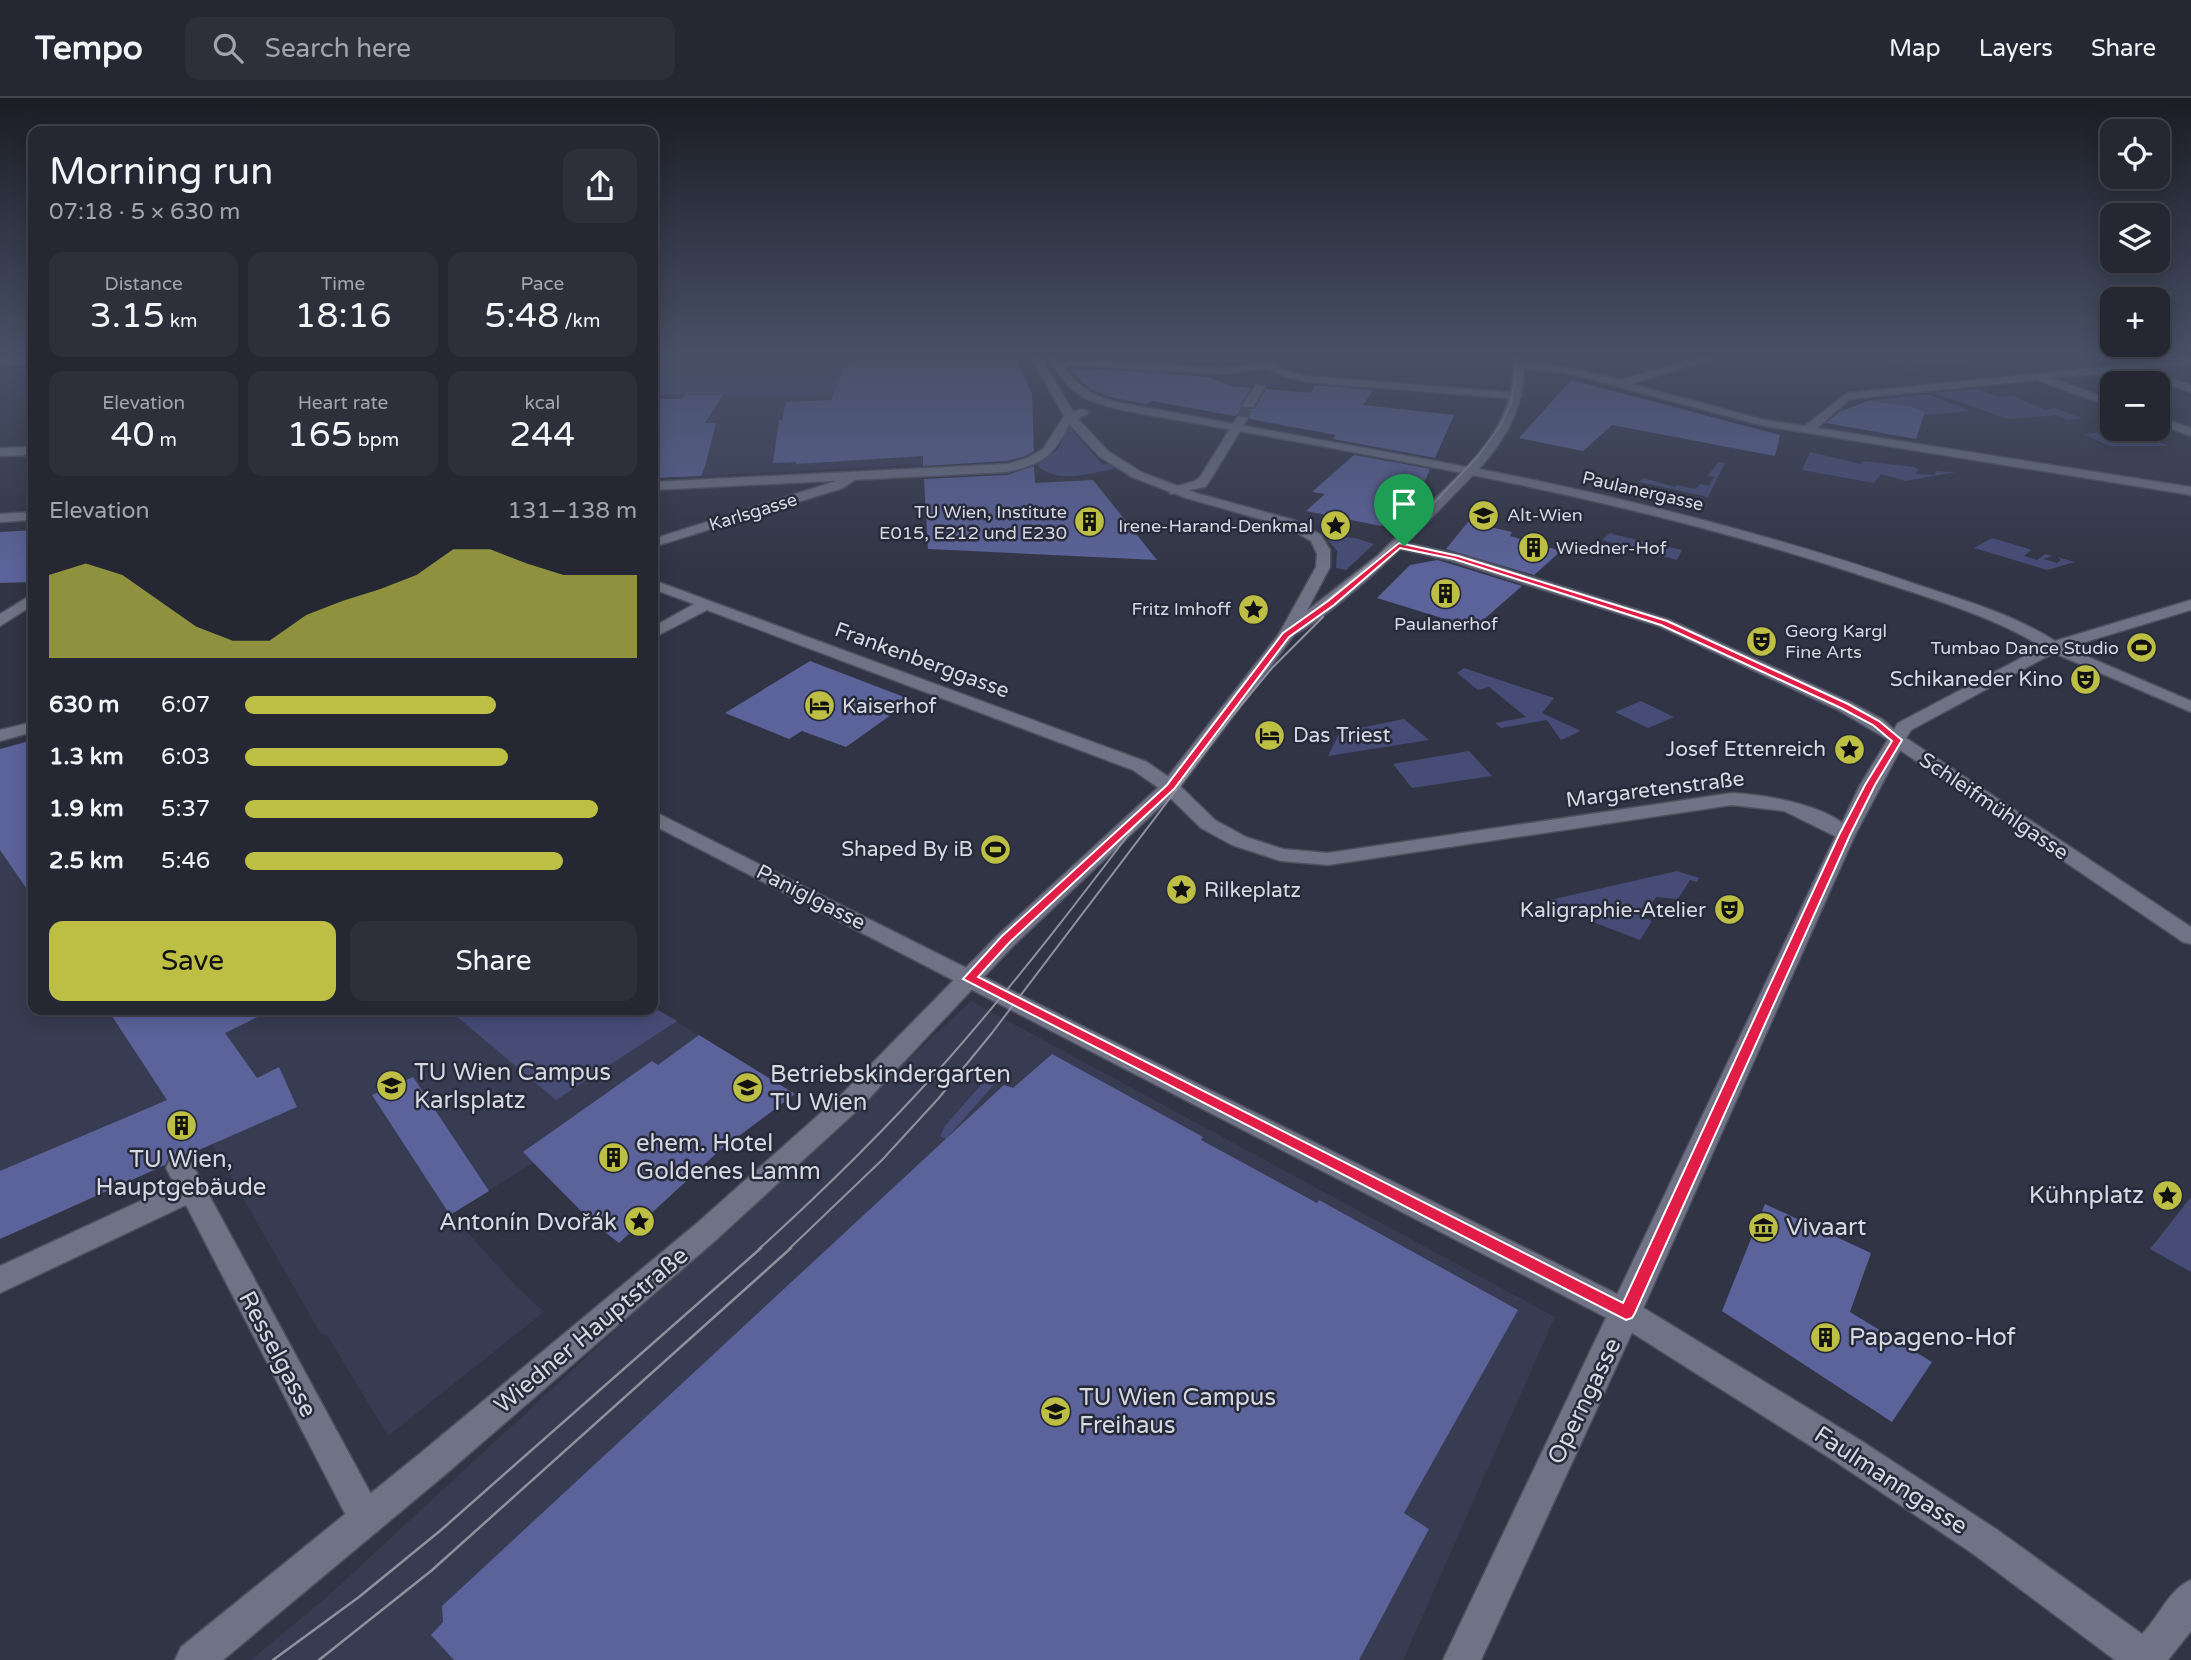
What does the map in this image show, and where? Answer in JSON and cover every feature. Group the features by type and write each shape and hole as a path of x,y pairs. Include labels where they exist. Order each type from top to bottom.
{"street":[{"path":"658,486 986,471 1014,467 1055,445 1060,427"},
{"path":"970,979 1006,940 1170,787 1286,635 1326,558 1322,546 1312,535 1269,517 1175,491 1128,469 1103,453 1080,427"},
{"path":"1175,491 1200,484 1205,479 1237,427"},
{"name":"Paulanergasse","path":"1257,427 1691,521 1814,555 2016,626 2053,647 2191,707"},
{"path":"1286,635 1331,603 1399,545 1469,472 1496,440 1502,427"},
{"path":"1790,427 2191,491"},
{"path":"1807,430 1811,427"},
{"path":"0,452 28,451"},
{"name":"Karlsgasse","path":"658,541 838,485 851,478"},
{"path":"0,518 28,516"},
{"name":"Schleifmühlgasse","path":"1399,545 1456,558 1664,623 1833,700 1876,723 1956,782 2191,937"},
{"name":"Frankenberggasse","path":"658,586 1140,766 1170,787"},
{"path":"0,621 28,602"},
{"path":"658,630 706,604"},
{"path":"1845,835 1904,727 2053,647 2191,606"},
{"path":"0,736 28,728"},
{"name":"Margaretenstraße","path":"1170,787 1208,824 1239,841 1281,855 1328,859 1732,799 1774,801 1814,815 1845,835"},
{"name":"Paniglgasse","path":"658,820 1626,1313"},
{"name":"Operngasse","path":"1462,1660 1626,1313 1845,835"},
{"name":"Wiedner Hauptstraße","path":"194,1660 366,1519 706,1232 851,1101 970,979"},
{"name":"Resselgasse","path":"0,1280 185,1179 366,1519"},
{"name":"Faulmanngasse","path":"1626,1313 1813,1429 1984,1541 2145,1659"},
{"path":"2145,1659 2167,1634 2191,1598"}],"shaded area":[{"path":"658,427 1033,427 1033,438 995,461 658,478"},
{"path":"1066,427 1075,427 1077,429 1073,431 1102,464 1109,464 1114,469 1064,476 1054,475 1037,465 1059,447"},
{"path":"2100,432 2100,441 2157,441 2170,446 2109,446 2084,434"},
{"path":"1810,452 1861,464 1863,461 1914,467 1919,470 1915,473 1917,474 1956,472 1906,481 1881,474 1874,483 1802,470"},
{"path":"1719,462 1725,463 1708,497 1639,482 1643,478 1675,487 1677,485 1695,489 1700,484 1709,486 1714,477 1707,476"},
{"path":"1610,533 1682,550 1677,560 1602,540"},
{"path":"1324,535 1355,538 1374,544 1346,570 1336,568 1337,551"},
{"path":"1992,538 2029,549 2031,550 2024,556 2037,560 2045,554 2053,556 2043,559 2057,563 2061,560 2057,557 2075,562 2047,570 1974,548"},
{"path":"1464,668 1554,698 1542,713 1581,731 1561,740 1547,720 1501,728 1495,723 1526,717 1489,687 1478,690 1457,673"},
{"path":"1641,701 1674,717 1648,728 1615,712"},
{"path":"1404,719 1429,740 1328,756 1340,732"},
{"name":"TU Wien Campus Karlsplatz","path":"28,741 28,1015 658,1015 658,1010 795,1094 720,1150 619,1243 592,1222 533,1163 451,1214 515,1285 544,1312 388,1436 327,1335 321,1334 212,1144 0,1239 0,749"},
{"path":"1469,751 1492,776 1412,788 1393,764"},
{"path":"1677,871 1699,878 1697,882 1690,880 1678,899 1656,897 1643,917 1652,921 1640,940 1541,902"},
{"name":"TU Wien Campus Freihaus","path":"971,1001 1555,1317 1403,1660 251,1660 328,1596"},
{"path":"658,1010 677,1021 556,1100 455,1015 658,1015"},
{"path":"993,1071 1004,1073 946,1139 940,1136 945,1126"},
{"path":"2191,1197 2191,1272 2150,1249"}],"building":[{"path":"658,427 715,427 701,476 658,478"},
{"path":"778,427 1033,427 1034,451 1007,461 923,466 923,456 773,463"},
{"path":"1292,427 1449,427 1435,458 1333,439 1336,435"},
{"path":"1529,427 1610,427 1583,451 1519,438"},
{"path":"1622,427 1749,427 1780,435 1775,456"},
{"path":"1848,427 1920,427 1916,439"},
{"path":"1354,455 1430,469 1425,481 1381,526 1306,511 1325,494 1312,492"},
{"name":"TU Wien, Institute E015, E212 und E230","path":"1034,466 1035,483 1093,480 1157,560 928,549 924,479 1007,475"},
{"name":"Wiedner-Hof","path":"1468,522 1512,532 1510,536 1561,551 1534,575 1446,549"},
{"path":"28,530 28,582 0,583 0,532"},
{"name":"Paulanerhof","path":"1437,560 1522,586 1474,628 1377,598 1410,565"},
{"name":"Kaiserhof","path":"810,661 912,700 846,747 802,731 789,739 725,713"},
{"path":"28,741 28,891 0,850 0,749"},
{"name":"TU Wien, Hauptgebäude","path":"111,1015 262,1015 225,1033 257,1078 279,1067 297,1107 185,1156 169,1157 165,1165 0,1239 0,1171 167,1100"},
{"name":"ehem. Hotel Goldenes Lamm","path":"699,1035 795,1094 720,1150 619,1243 592,1222 523,1152 652,1061 658,1065"},
{"name":"TU Wien Campus Freihaus","path":"1052,1054 1203,1137 1201,1140 1317,1203 1319,1200 1518,1310 1404,1513 1429,1529 1359,1660 454,1660 431,1635 443,1622 442,1606 1004,1085 1013,1088"},
{"path":"413,1077 489,1191 450,1215 372,1095"},
{"name":"Papageno-Hof","path":"1765,1204 1871,1253 1850,1312 1932,1362 1892,1422 1722,1311"}],"tram line":[{"path":"759,1249 876,1136 983,1019 1060,924 1246,681 1286,635 1404,535 1478,456 1500,427"},
{"path":"789,1249 882,1160 938,1099 992,1033 1233,715 1272,668 1323,617"},
{"path":"273,1660 359,1597 441,1530 761,1248"},
{"path":"319,1660 431,1571 791,1248"}],"place":[{"name":"Alt-Wien","path":"1484,515"},
{"name":"TU Wien, Institute E015, E212 und E230","path":"1090,522"},
{"name":"Irene-Harand-Denkmal","path":"1336,526"},
{"name":"Wiedner-Hof","path":"1533,548"},
{"name":"Paulanerhof","path":"1446,594"},
{"name":"Fritz Imhoff","path":"1254,609"},
{"name":"Georg Kargl Fine Arts","path":"1762,641"},
{"name":"Tumbao Dance Studio","path":"2142,648"},
{"name":"Schikaneder Kino","path":"2086,679"},
{"name":"Kaiserhof","path":"819,706"},
{"name":"Das Triest","path":"1270,735"},
{"name":"Josef Ettenreich","path":"1849,749"},
{"name":"Shaped By iB","path":"996,849"},
{"name":"Rilkeplatz","path":"1181,890"},
{"name":"Kaligraphie-Atelier","path":"1729,910"},
{"name":"TU Wien Campus Karlsplatz","path":"391,1086"},
{"name":"Betriebskindergarten TU Wien","path":"747,1088"},
{"name":"TU Wien, Hauptgebäude","path":"181,1125"},
{"name":"ehem. Hotel Goldenes Lamm","path":"613,1157"},
{"name":"Kühnplatz","path":"2167,1195"},
{"name":"Antonín Dvořák","path":"640,1222"},
{"name":"Vivaart","path":"1763,1227"},
{"name":"Papageno-Hof","path":"1826,1337"},
{"name":"TU Wien Campus Freihaus","path":"1056,1411"}],"route":[{"path":"1399,545 1404,546 1456,558 1664,623 1862,715 1897,740 1845,835 1626,1313 970,979 1006,940 1170,787 1286,635 1331,603 1399,545"}]}
